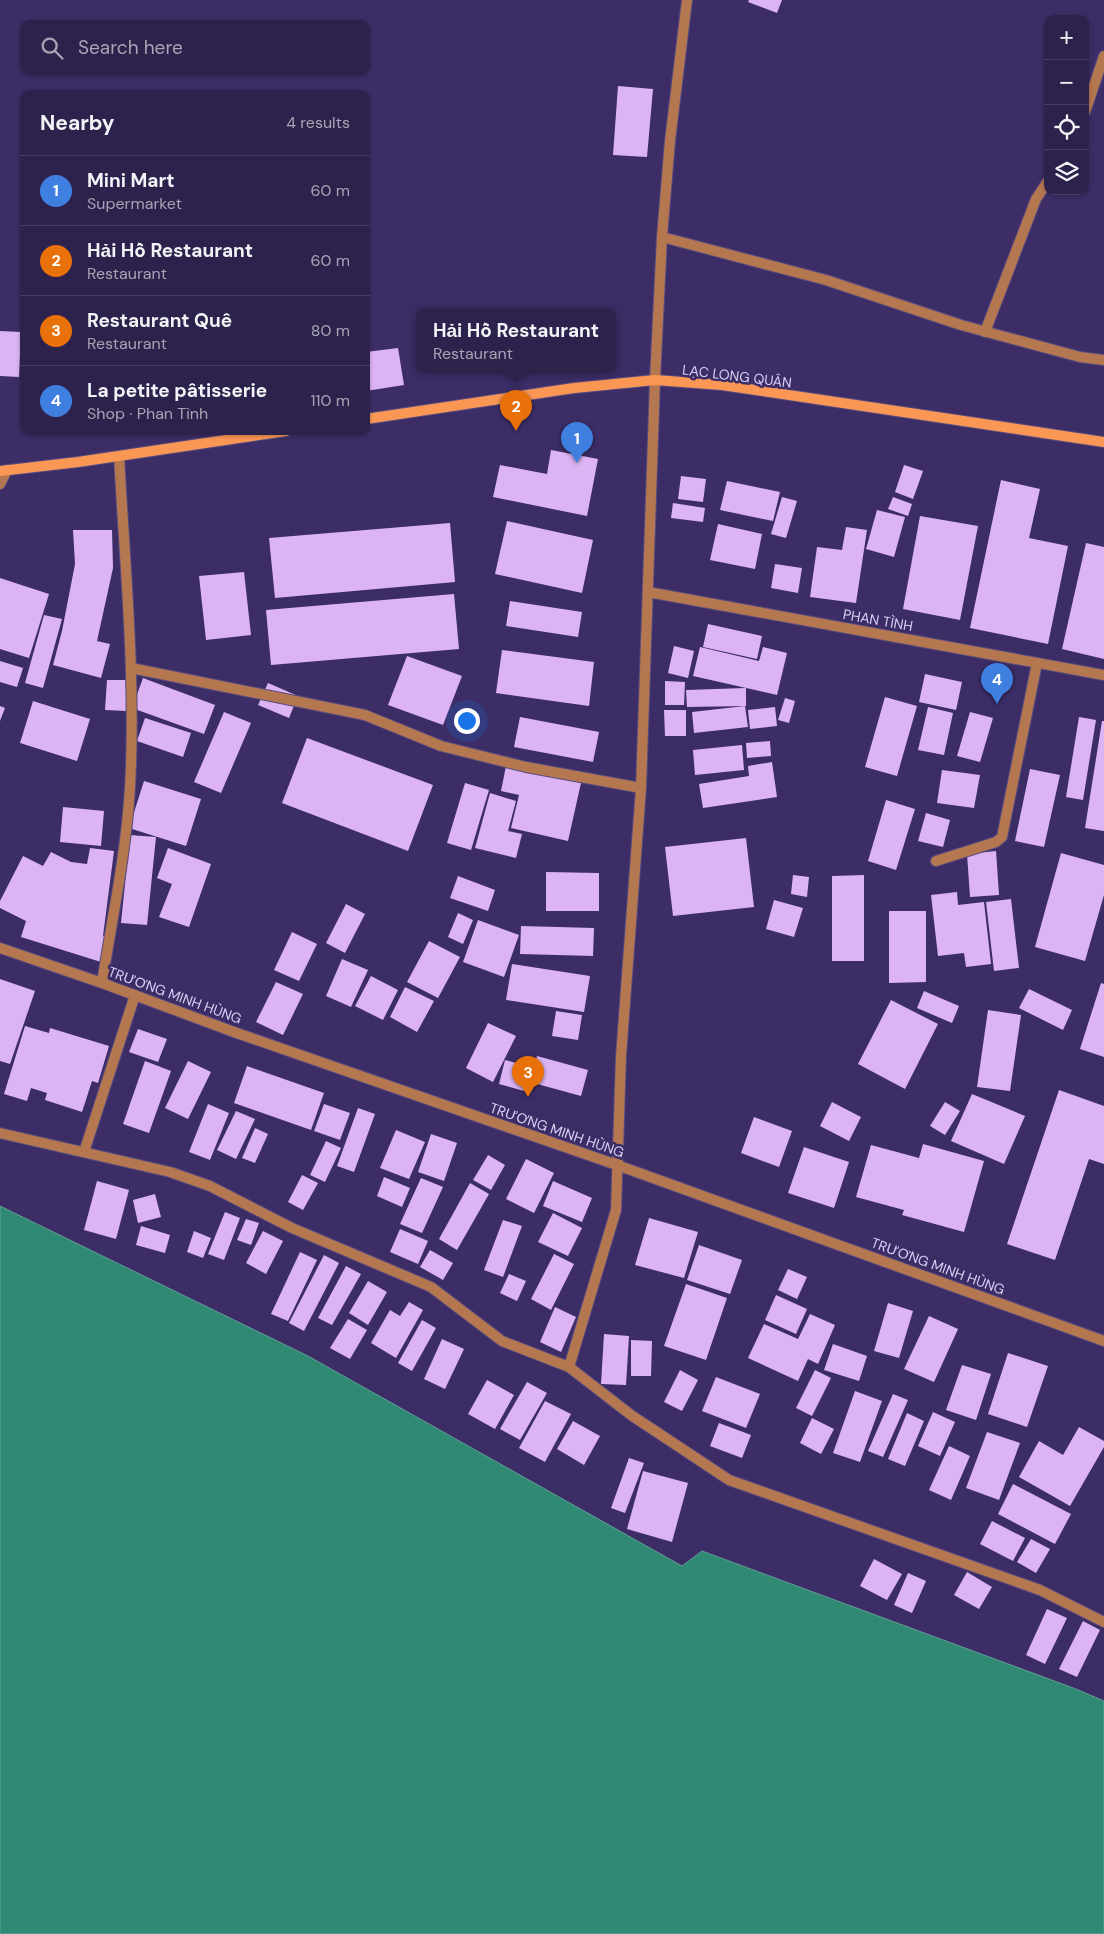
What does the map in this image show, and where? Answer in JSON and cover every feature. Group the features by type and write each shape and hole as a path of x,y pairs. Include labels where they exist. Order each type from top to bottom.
{"main road":[{"name":"LẠC LONG QUÂN","path":"370,418 574,388 655,380 722,386 1104,442"},
{"path":"3,470 119,456 259,435"}],"street":[{"path":"569,1367 616,1210 621,1056 641,788 655,380 662,237 670,141 687,0"},
{"path":"1087,105 1104,56"},
{"path":"985,332 1036,199 1044,188"},
{"path":"662,237 826,280 985,332 1080,357 1104,360"},
{"path":"102,983 128,812 131,748 130,668 119,456"},
{"path":"0,484 3,470"},
{"name":"PHAN TÌNH","path":"648,592 1104,675"},
{"path":"936,861 996,842 1002,837 1037,663"},
{"path":"130,668 365,715 441,746 526,766 641,788"},
{"name":"TRƯƠNG MINH HÙNG","path":"0,948 1104,1340"},
{"path":"84,1152 135,995"},
{"path":"0,1133 170,1172 210,1186 292,1228 431,1287 502,1341 569,1367 631,1415 729,1480 1040,1590 1104,1622"}],"shaded area":[{"path":"0,1206 308,1356 682,1566 702,1551 1104,1701 1104,1934 0,1934"}],"building":[{"path":"749,0 782,0 777,13 748,2"},
{"path":"618,86 653,89 647,157 613,155"},
{"path":"0,331 20,332 19,377 0,376"},
{"path":"398,348 404,385 370,390 370,352"},
{"path":"551,450 598,459 587,516 493,497 500,465 547,474"},
{"path":"904,465 923,471 913,499 895,492"},
{"path":"681,476 706,479 703,502 678,499"},
{"path":"1001,480 1040,489 1029,538 1068,546 1048,644 970,628"},
{"path":"727,481 780,492 773,521 720,510"},
{"path":"782,497 797,501 786,538 771,534"},
{"path":"893,497 912,504 908,516 888,509"},
{"path":"673,503 705,508 703,522 671,518"},
{"path":"877,510 905,517 894,557 866,549"},
{"path":"920,516 978,526 960,620 903,609"},
{"path":"507,521 593,540 582,593 495,574"},
{"path":"450,523 455,582 275,598 269,538"},
{"path":"718,524 762,534 755,569 710,560"},
{"path":"846,527 867,530 856,603 810,597 817,547 842,550"},
{"path":"73,530 112,530 113,568 97,641 110,644 101,678 53,665 62,631 75,564"},
{"path":"1086,543 1104,547 1104,659 1062,649"},
{"path":"775,564 802,568 798,593 771,588"},
{"path":"244,572 251,635 206,640 199,576"},
{"path":"0,578 49,594 29,658 0,649"},
{"path":"454,594 459,649 271,665 266,610"},
{"path":"510,601 582,612 578,637 506,626"},
{"path":"44,615 62,619 43,688 25,683"},
{"path":"708,624 762,636 757,659 703,647"},
{"path":"674,646 694,651 688,678 668,673"},
{"path":"700,647 759,661 763,647 787,653 777,695 693,676"},
{"path":"502,650 594,662 589,706 496,693"},
{"path":"407,656 462,676 443,725 388,705"},
{"path":"0,661 23,668 17,687 0,682"},
{"path":"925,674 962,682 956,710 919,702"},
{"path":"143,678 215,705 204,734 132,708"},
{"path":"107,680 128,680 127,711 105,710"},
{"path":"665,681 685,682 684,705 665,705"},
{"path":"268,683 298,696 289,718 258,705"},
{"path":"746,688 746,706 687,707 686,690"},
{"path":"885,697 917,706 897,776 865,767"},
{"path":"785,698 795,701 789,723 778,720"},
{"path":"33,701 90,719 77,761 20,743"},
{"path":"0,706 5,708 0,721"},
{"path":"745,706 748,727 694,733 692,712"},
{"path":"775,707 777,726 750,729 748,710"},
{"path":"928,707 953,713 944,755 918,750"},
{"path":"664,710 686,710 686,736 665,736"},
{"path":"224,712 251,723 221,793 194,782"},
{"path":"970,712 993,718 980,762 957,756"},
{"path":"520,717 599,732 593,762 514,747"},
{"path":"1079,717 1096,720 1083,800 1066,797"},
{"path":"145,718 191,733 183,757 137,741"},
{"path":"1102,721 1104,721 1104,831 1085,828"},
{"path":"307,738 433,785 408,851 282,803"},
{"path":"770,741 771,756 747,758 746,743"},
{"path":"742,745 744,770 695,775 693,750"},
{"path":"772,762 777,797 703,808 699,784 749,776 748,766"},
{"path":"506,766 581,783 568,841 511,828 519,795 501,791"},
{"path":"1030,769 1060,775 1044,847 1015,841"},
{"path":"942,770 980,775 974,808 937,803"},
{"path":"144,781 201,799 186,846 129,828"},
{"path":"465,783 489,790 471,850 447,843"},
{"path":"490,793 516,801 508,831 522,834 516,858 475,848"},
{"path":"886,800 915,809 896,870 868,861"},
{"path":"63,807 104,811 101,846 60,842"},
{"path":"926,813 950,820 943,847 918,841"},
{"path":"130,835 156,837 147,925 121,923"},
{"path":"746,838 754,907 673,916 665,847"},
{"path":"90,848 114,851 103,936 108,937 101,962 21,937 26,921 0,908 0,901 23,856 43,866 51,852 71,862 87,864"},
{"path":"168,848 211,864 189,927 159,917 172,884 157,878"},
{"path":"996,851 999,895 970,897 967,854"},
{"path":"1061,853 1104,865 1104,895 1085,961 1035,947"},
{"path":"546,872 599,873 599,911 546,911"},
{"path":"793,875 809,877 807,897 791,894"},
{"path":"864,875 864,961 832,961 832,876"},
{"path":"458,876 495,890 488,911 450,898"},
{"path":"957,892 958,905 984,902 991,964 966,967 964,953 938,956 931,895"},
{"path":"1011,899 1019,968 994,971 986,902"},
{"path":"774,900 803,908 794,937 766,929"},
{"path":"346,904 365,914 345,953 326,943"},
{"path":"889,911 926,911 926,982 889,983"},
{"path":"458,913 473,920 463,944 448,937"},
{"path":"478,920 519,935 504,977 463,962"},
{"path":"521,926 594,928 593,956 520,954"},
{"path":"292,932 317,944 299,981 274,970"},
{"path":"429,941 460,957 438,998 407,982"},
{"path":"342,959 368,970 351,1007 326,996"},
{"path":"512,964 590,976 584,1012 506,1000"},
{"path":"371,976 398,990 383,1020 355,1006"},
{"path":"0,979 35,991 10,1064 0,1061"},
{"path":"276,982 303,994 283,1035 256,1022"},
{"path":"1101,983 1104,984 1104,1057 1080,1049"},
{"path":"405,987 434,1001 417,1032 390,1017"},
{"path":"1029,989 1072,1010 1063,1030 1019,1008"},
{"path":"924,991 959,1006 952,1023 917,1008"},
{"path":"891,1000 938,1024 905,1089 858,1064"},
{"path":"988,1010 1021,1015 1010,1091 977,1087"},
{"path":"556,1011 582,1015 578,1040 552,1036"},
{"path":"488,1023 516,1036 493,1082 466,1068"},
{"path":"25,1026 49,1033 50,1028 109,1046 98,1083 92,1081 82,1112 45,1100 47,1093 31,1088 27,1101 4,1094"},
{"path":"138,1029 167,1039 158,1062 129,1052"},
{"path":"537,1056 588,1070 581,1096 530,1082"},
{"path":"505,1060 531,1067 524,1091 499,1084"},
{"path":"145,1061 171,1071 149,1133 123,1124"},
{"path":"188,1061 211,1072 188,1119 165,1108"},
{"path":"247,1066 324,1093 311,1130 234,1103"},
{"path":"1059,1090 1104,1106 1104,1164 1089,1159 1055,1260 1007,1244"},
{"path":"972,1094 1025,1116 1004,1164 951,1141"},
{"path":"832,1102 861,1117 849,1141 820,1126"},
{"path":"945,1102 960,1111 945,1135 930,1126"},
{"path":"208,1104 229,1113 210,1160 189,1152"},
{"path":"324,1104 350,1113 340,1140 314,1131"},
{"path":"358,1108 375,1114 354,1172 337,1166"},
{"path":"236,1111 255,1119 236,1159 217,1150"},
{"path":"754,1117 792,1131 779,1167 741,1153"},
{"path":"255,1128 268,1134 255,1163 242,1158"},
{"path":"396,1130 425,1142 409,1179 380,1168"},
{"path":"431,1134 457,1143 444,1181 418,1172"},
{"path":"326,1141 341,1148 325,1182 310,1175"},
{"path":"923,1144 984,1161 964,1232 902,1215 904,1210 856,1197 871,1145 919,1158"},
{"path":"804,1147 849,1162 834,1208 788,1193"},
{"path":"488,1155 505,1165 491,1190 473,1180"},
{"path":"526,1159 554,1173 534,1213 506,1199"},
{"path":"302,1175 318,1183 303,1210 288,1202"},
{"path":"384,1177 410,1188 402,1207 377,1196"},
{"path":"421,1178 443,1187 422,1233 400,1224"},
{"path":"97,1181 129,1190 116,1239 84,1230"},
{"path":"553,1181 592,1198 582,1222 543,1206"},
{"path":"470,1183 489,1194 457,1250 439,1239"},
{"path":"155,1194 161,1217 138,1223 133,1200"},
{"path":"225,1212 240,1218 224,1260 208,1254"},
{"path":"553,1213 582,1228 568,1256 538,1242"},
{"path":"649,1218 698,1232 684,1278 635,1265"},
{"path":"246,1219 259,1223 251,1245 237,1240"},
{"path":"503,1220 522,1226 503,1277 484,1270"},
{"path":"141,1226 170,1235 165,1253 136,1245"},
{"path":"400,1229 428,1241 418,1264 390,1252"},
{"path":"194,1231 211,1238 203,1258 187,1252"},
{"path":"263,1231 283,1241 266,1274 246,1263"},
{"path":"699,1245 742,1260 730,1294 687,1280"},
{"path":"430,1250 453,1263 443,1280 420,1267"},
{"path":"300,1252 317,1260 288,1321 271,1314"},
{"path":"554,1254 574,1264 551,1310 531,1299"},
{"path":"324,1255 339,1263 304,1331 289,1323"},
{"path":"346,1266 361,1274 332,1325 318,1318"},
{"path":"788,1269 807,1277 797,1299 778,1290"},
{"path":"509,1274 526,1281 517,1301 500,1293"},
{"path":"368,1281 387,1292 368,1325 349,1313"},
{"path":"686,1284 727,1298 706,1360 664,1346"},
{"path":"776,1295 807,1309 796,1334 765,1320"},
{"path":"409,1302 423,1310 396,1358 371,1343 390,1310 400,1316"},
{"path":"888,1303 913,1311 899,1358 874,1351"},
{"path":"555,1307 576,1317 561,1352 540,1342"},
{"path":"810,1314 835,1325 818,1364 808,1359 798,1381 748,1358 764,1324 798,1339"},
{"path":"929,1316 958,1329 934,1382 904,1369"},
{"path":"348,1319 367,1330 350,1359 330,1348"},
{"path":"422,1320 436,1328 412,1371 398,1363"},
{"path":"604,1334 629,1336 626,1385 601,1384"},
{"path":"442,1339 464,1349 445,1389 424,1379"},
{"path":"631,1340 652,1341 651,1376 631,1376"},
{"path":"833,1344 867,1356 859,1381 824,1370"},
{"path":"1008,1353 1048,1366 1027,1427 988,1414"},
{"path":"962,1365 991,1374 976,1420 946,1410"},
{"path":"680,1370 698,1380 682,1411 664,1402"},
{"path":"815,1370 831,1378 812,1416 796,1408"},
{"path":"716,1377 760,1394 746,1428 702,1411"},
{"path":"487,1380 514,1395 495,1429 468,1414"},
{"path":"527,1382 547,1393 520,1440 500,1429"},
{"path":"855,1391 882,1401 860,1462 833,1453"},
{"path":"893,1394 908,1400 883,1457 868,1451"},
{"path":"545,1401 571,1414 545,1462 519,1448"},
{"path":"933,1412 955,1422 940,1456 918,1446"},
{"path":"907,1413 924,1421 905,1466 888,1459"},
{"path":"812,1418 834,1429 821,1454 800,1443"},
{"path":"573,1421 600,1436 584,1465 557,1449"},
{"path":"719,1423 751,1435 742,1458 710,1446"},
{"path":"1079,1427 1104,1441 1104,1447 1070,1506 1019,1477 1039,1441 1063,1455"},
{"path":"987,1432 1020,1443 999,1500 966,1488"},
{"path":"949,1446 970,1456 951,1500 929,1490"},
{"path":"629,1458 644,1463 625,1513 611,1508"},
{"path":"643,1471 688,1483 672,1542 627,1529"},
{"path":"1013,1484 1071,1514 1055,1544 998,1514"},
{"path":"992,1521 1025,1538 1013,1561 980,1544"},
{"path":"1031,1539 1050,1549 1036,1573 1017,1562"},
{"path":"874,1559 902,1574 887,1600 860,1586"},
{"path":"967,1572 992,1587 979,1609 954,1595"},
{"path":"908,1573 926,1581 912,1613 894,1605"},
{"path":"1047,1609 1067,1618 1045,1664 1026,1655"},
{"path":"1083,1621 1100,1630 1077,1677 1059,1669"}],"place":[{"name":"Hải Hồ Restaurant","path":"516,431"},
{"name":"Mini Mart","path":"577,463"},
{"name":"La petite pâtisserie","path":"997,704"},
{"name":"Restaurant Quê","path":"528,1097"}]}
